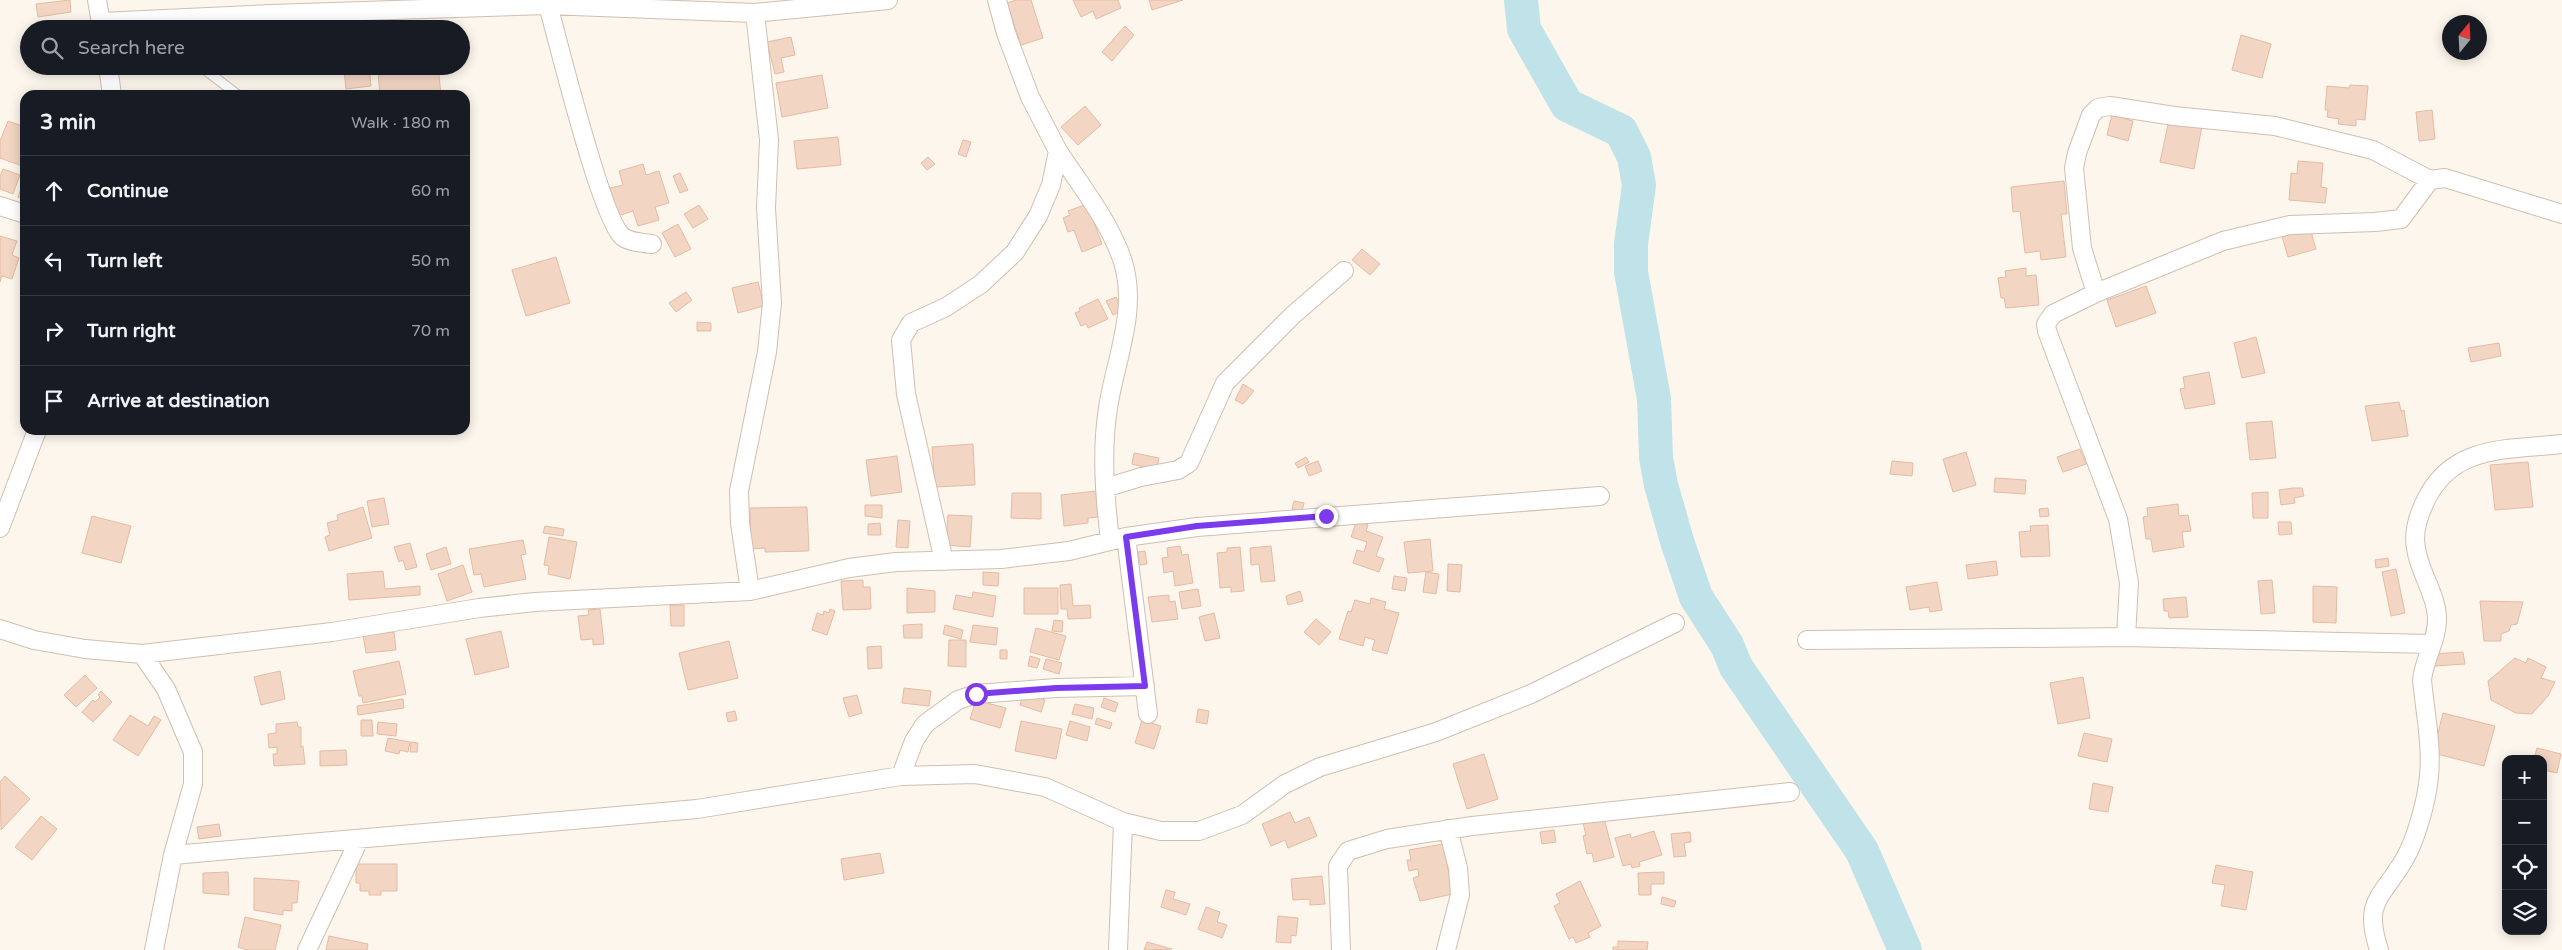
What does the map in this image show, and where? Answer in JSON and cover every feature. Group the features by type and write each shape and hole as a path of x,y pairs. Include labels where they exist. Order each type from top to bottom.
{"street":[{"path":"97,0 100,20"},
{"path":"235,20 548,6 755,12 888,0"},
{"path":"997,0 1006,32 1030,96 1058,151 1093,203 1123,263 1127,297 1127,318 1108,409 1105,488 1118,539 1145,686 1148,714"},
{"path":"548,6 598,186 616,228 622,236 652,244"},
{"path":"750,591 740,523 739,492 766,352 772,303 766,208 769,140 755,12"},
{"path":"109,75 111,90"},
{"path":"2096,293 2082,248 2074,168 2077,153 2091,115 2098,108 2110,106 2174,116 2275,126 2373,150 2430,180 2445,178 2562,214"},
{"path":"944,561 906,394 901,340 911,323 946,307 981,284 1015,252 1038,216 1051,185 1058,151"},
{"path":"2126,637 2129,583 2118,519 2046,331 2046,324 2053,314 2096,293 2194,252 2252,234 2290,225 2374,222 2401,219 2430,180"},
{"path":"0,206 20,212"},
{"path":"1105,488 1141,477 1178,470 1189,463 1226,383 1293,315 1344,271"},
{"path":"0,528 35,435"},
{"path":"2379,950 2372,922 2375,904 2404,859 2421,813 2429,776 2422,680 2436,628 2435,603 2415,546 2417,522 2430,492 2447,471 2468,457 2485,452 2562,444"},
{"path":"0,629 34,640 85,649 142,654 332,632 480,608 535,602 750,591 849,568 896,562 1001,559 1060,552 1118,539 1197,526 1600,496"},
{"path":"173,855 697,809 901,776 976,774 1045,787 1122,822 1160,831 1199,831 1223,824 1242,815 1285,784 1320,767 1436,732 1531,694 1675,623"},
{"path":"1807,640 2126,637 2431,644"},
{"path":"142,654 166,689 193,752 193,784 173,855 154,950"},
{"path":"901,776 914,741 925,724 958,700 976,694 1047,688 1145,686"},
{"path":"1341,950 1338,873 1344,854 1354,849 1388,839 1448,829 1648,805 1790,792"},
{"path":"1118,950 1122,822"},
{"path":"1446,950 1460,895 1458,868 1448,829"},
{"path":"308,950 358,840"}],"lane":[{"path":"212,75 231,90"}],"building":[{"path":"70,0 71,12 38,17 36,4"},
{"path":"1016,0 1031,0 1043,38 1021,45 1007,3"},
{"path":"1073,0 1118,0 1121,8 1096,19 1093,11 1081,17"},
{"path":"1149,0 1183,0 1152,10"},
{"path":"1125,26 1134,35 1112,61 1102,52"},
{"path":"2241,35 2271,44 2262,78 2232,70"},
{"path":"791,37 795,55 781,58 784,72 775,74 767,42"},
{"path":"345,75 370,75 371,86 346,89"},
{"path":"378,75 439,75 440,90 380,90"},
{"path":"822,75 828,108 782,117 776,83"},
{"path":"2350,85 2368,86 2365,120 2356,119 2356,126 2338,124 2339,119 2327,117 2328,110 2325,110 2327,86 2349,88"},
{"path":"1085,106 1101,125 1078,145 1061,127"},
{"path":"2432,110 2435,139 2419,141 2416,112"},
{"path":"2112,115 2133,121 2128,141 2107,135"},
{"path":"2169,120 2202,126 2194,169 2160,162"},
{"path":"8,121 20,125 20,165 0,158 0,141"},
{"path":"838,137 841,165 797,169 794,141"},
{"path":"963,140 971,142 966,157 958,154"},
{"path":"928,157 935,164 927,170 921,163"},
{"path":"2298,161 2323,163 2321,187 2327,188 2325,203 2289,200 2291,173 2297,174"},
{"path":"643,164 646,175 659,171 669,203 655,207 659,220 638,226 633,211 618,216 610,188 623,185 619,171"},
{"path":"3,169 20,175 13,194 0,189 0,176"},
{"path":"680,173 688,190 680,193 673,176"},
{"path":"2064,181 2067,214 2061,214 2066,257 2041,260 2040,251 2025,253 2020,211 2013,212 2011,187"},
{"path":"1087,204 1102,244 1082,252 1074,230 1068,232 1063,218 1070,215 1068,211"},
{"path":"699,205 708,219 693,228 684,214"},
{"path":"678,224 691,249 675,257 662,233"},
{"path":"2309,225 2316,249 2288,257 2281,233"},
{"path":"0,236 17,241 12,255 19,258 12,279 2,276 0,282"},
{"path":"1362,249 1380,264 1370,275 1352,260"},
{"path":"556,257 570,303 526,316 512,270"},
{"path":"2026,268 2026,276 2036,275 2039,305 2006,308 2004,298 2001,298 1998,278 2006,277 2005,271"},
{"path":"758,282 764,306 738,313 732,288"},
{"path":"2146,286 2156,313 2116,327 2107,300"},
{"path":"686,292 692,300 676,312 669,303"},
{"path":"1116,297 1123,310 1113,315 1106,301"},
{"path":"1098,299 1108,319 1088,328 1086,324 1081,326 1075,313 1080,311 1079,308"},
{"path":"697,322 711,323 711,331 697,331"},
{"path":"2256,337 2265,373 2242,378 2234,343"},
{"path":"2499,343 2501,356 2471,362 2468,348"},
{"path":"2209,372 2215,404 2185,409 2180,389 2185,388 2183,377"},
{"path":"1243,384 1254,391 1243,404 1235,400"},
{"path":"2399,402 2401,411 2404,410 2408,436 2372,441 2365,406"},
{"path":"2272,421 2276,458 2250,460 2246,423"},
{"path":"973,444 975,485 935,487 932,447"},
{"path":"2080,449 2086,464 2063,472 2057,457"},
{"path":"1966,452 1976,485 1953,492 1943,459"},
{"path":"1134,453 1159,458 1157,470 1132,464"},
{"path":"897,456 902,492 871,496 866,460"},
{"path":"1306,457 1309,462 1298,468 1295,463"},
{"path":"1318,461 1322,471 1309,476 1305,466"},
{"path":"1892,461 1913,463 1912,476 1890,474"},
{"path":"2528,462 2533,507 2495,510 2490,465"},
{"path":"1995,478 2026,480 2025,494 1994,492"},
{"path":"2302,488 2304,496 2294,498 2295,503 2281,505 2279,490"},
{"path":"1096,491 1099,517 1088,518 1088,523 1064,526 1061,495"},
{"path":"2268,492 2268,518 2253,518 2252,493"},
{"path":"1012,493 1041,493 1041,519 1011,518"},
{"path":"384,498 389,524 372,527 367,501"},
{"path":"1294,501 1304,503 1302,511 1292,509"},
{"path":"2178,504 2179,516 2188,515 2191,531 2182,532 2184,547 2153,552 2151,539 2146,539 2143,517 2148,516 2147,508"},
{"path":"865,505 882,505 882,518 865,516"},
{"path":"363,507 372,538 329,551 325,537 330,535 327,523 338,520 337,515"},
{"path":"807,507 809,551 765,552 765,548 751,549 750,508"},
{"path":"2048,508 2049,516 2040,517 2039,509"},
{"path":"948,515 972,516 970,547 946,545"},
{"path":"92,516 131,526 121,563 82,553"},
{"path":"898,520 910,521 908,548 896,547"},
{"path":"1357,520 1368,525 1366,531 1383,537 1376,556 1384,559 1379,572 1353,563 1357,550 1364,552 1367,542 1351,537"},
{"path":"2278,522 2291,522 2292,534 2279,535"},
{"path":"880,523 881,535 868,535 868,524"},
{"path":"2048,525 2050,556 2021,557 2019,532 2031,531 2030,526"},
{"path":"545,526 564,529 563,536 543,533"},
{"path":"549,537 577,542 570,579 548,574 549,566 544,565"},
{"path":"1430,539 1433,571 1408,573 1404,542"},
{"path":"523,540 526,554 521,555 526,579 484,587 481,574 474,575 469,549"},
{"path":"410,543 417,567 406,570 403,560 399,562 394,547"},
{"path":"1180,546 1182,555 1188,554 1193,583 1175,586 1173,571 1164,573 1162,558 1168,557 1167,548"},
{"path":"1271,546 1275,581 1261,582 1259,564 1251,565 1250,548"},
{"path":"446,547 451,564 431,570 426,554"},
{"path":"1240,547 1244,591 1231,592 1231,587 1220,588 1217,553 1227,552 1227,548"},
{"path":"1145,551 1147,564 1140,565 1138,552"},
{"path":"2388,558 2389,566 2376,568 2375,560"},
{"path":"1996,561 1998,575 1968,579 1966,565"},
{"path":"1448,564 1462,565 1460,592 1447,591"},
{"path":"463,565 472,592 447,601 438,574"},
{"path":"2396,569 2405,613 2391,616 2382,572"},
{"path":"383,571 385,589 420,586 420,595 349,600 347,574"},
{"path":"983,572 999,573 998,586 983,585"},
{"path":"1426,572 1439,574 1436,594 1423,592"},
{"path":"1394,576 1407,578 1405,591 1392,589"},
{"path":"863,580 863,587 870,587 871,609 843,610 841,581"},
{"path":"2272,580 2275,613 2261,614 2258,581"},
{"path":"1937,582 1942,610 1930,612 1929,607 1910,610 1906,587"},
{"path":"1071,584 1073,606 1090,605 1091,618 1068,619 1067,609 1061,609 1060,585"},
{"path":"2313,586 2337,587 2336,623 2313,622"},
{"path":"907,588 935,591 935,612 907,613"},
{"path":"1024,588 1058,588 1058,614 1024,614"},
{"path":"1198,589 1201,606 1182,609 1179,592"},
{"path":"1300,591 1303,601 1288,605 1286,596"},
{"path":"973,592 996,596 993,617 953,609 956,595 972,598"},
{"path":"1169,595 1169,602 1175,601 1178,619 1152,622 1148,597"},
{"path":"2186,597 2188,617 2169,618 2168,611 2164,611 2163,599"},
{"path":"1371,598 1386,602 1384,609 1399,613 1387,654 1372,650 1375,640 1365,637 1363,646 1339,639 1348,611 1351,612 1355,600 1370,604"},
{"path":"2480,601 2523,602 2517,624 2511,625 2509,631 2501,634 2501,641 2484,641"},
{"path":"670,605 684,605 684,626 671,626"},
{"path":"600,609 604,644 593,645 593,639 581,640 578,616 589,615 588,610"},
{"path":"830,609 835,611 827,635 812,630 817,613 823,615 824,611 829,613"},
{"path":"1214,613 1220,638 1205,641 1199,617"},
{"path":"1316,619 1331,632 1319,645 1304,632"},
{"path":"1054,620 1063,621 1062,632 1052,631"},
{"path":"922,624 922,638 904,638 903,625"},
{"path":"945,625 963,630 961,639 943,634"},
{"path":"973,625 998,628 996,645 970,642"},
{"path":"1036,628 1066,636 1059,660 1030,652"},
{"path":"501,631 509,667 475,675 466,639"},
{"path":"394,632 396,650 366,653 363,635"},
{"path":"949,640 966,640 966,667 948,666"},
{"path":"729,641 738,678 688,690 679,653"},
{"path":"881,646 882,668 868,669 867,647"},
{"path":"1000,650 1007,650 1007,659 1000,659"},
{"path":"2463,652 2465,664 2435,666 2434,654"},
{"path":"1030,656 1040,659 1037,668 1028,666"},
{"path":"2515,658 2526,663 2528,658 2546,667 2541,678 2555,682 2548,696 2532,714 2516,713 2491,700 2488,681"},
{"path":"1046,659 1062,663 1059,674 1043,669"},
{"path":"399,661 406,694 363,703 362,696 359,696 353,671"},
{"path":"280,671 285,699 261,705 254,677"},
{"path":"85,675 97,688 76,707 64,695"},
{"path":"2083,677 2090,718 2058,724 2050,683"},
{"path":"904,688 931,691 929,706 902,703"},
{"path":"101,691 112,702 93,722 82,712 93,700 95,702 100,697 98,695"},
{"path":"1024,693 1045,700 1041,712 1020,705"},
{"path":"857,695 862,713 849,717 843,698"},
{"path":"1104,698 1118,703 1115,712 1101,707"},
{"path":"403,699 404,708 358,715 357,706"},
{"path":"976,700 1006,708 1000,728 970,719"},
{"path":"1075,704 1094,708 1092,719 1072,714"},
{"path":"1198,709 1209,711 1207,724 1196,722"},
{"path":"735,711 737,720 728,722 726,713"},
{"path":"2443,713 2495,726 2484,766 2433,753"},
{"path":"130,715 148,726 154,716 161,720 138,756 113,740"},
{"path":"1097,718 1112,723 1110,729 1095,724"},
{"path":"361,720 372,720 373,736 361,736"},
{"path":"1142,720 1161,726 1154,749 1135,743"},
{"path":"1021,721 1062,729 1056,759 1015,751"},
{"path":"1070,721 1090,727 1087,741 1066,735"},
{"path":"297,722 298,727 301,727 301,747 303,746 305,764 274,766 273,754 277,754 277,747 269,748 268,734 276,733 276,724"},
{"path":"378,722 397,724 396,736 377,734"},
{"path":"2084,733 2112,739 2107,762 2078,756"},
{"path":"388,738 410,742 408,752 400,750 399,754 385,751"},
{"path":"411,742 418,743 417,752 410,752"},
{"path":"2537,748 2561,754 2557,773 2547,771 2547,755 2535,755"},
{"path":"346,750 347,765 320,766 320,751"},
{"path":"1484,754 1498,799 1467,809 1453,764"},
{"path":"5,776 30,799 1,830 0,782"},
{"path":"2093,783 2113,787 2108,812 2089,809"},
{"path":"1290,812 1295,823 1309,817 1317,836 1288,848 1285,840 1271,846 1262,824"},
{"path":"41,816 57,829 32,860 15,847"},
{"path":"1604,818 1614,857 1594,862 1592,853 1587,854 1583,836 1586,835 1583,823"},
{"path":"219,824 221,836 199,839 197,827"},
{"path":"1554,830 1556,842 1542,844 1540,832"},
{"path":"1654,831 1662,855 1639,862 1640,866 1632,868 1631,864 1623,866 1615,838 1630,834 1631,838"},
{"path":"1690,832 1691,842 1684,843 1686,856 1674,857 1671,834"},
{"path":"1443,844 1453,894 1420,901 1413,878 1419,876 1418,869 1409,871 1407,860 1411,860 1409,850"},
{"path":"880,853 884,873 844,880 841,859"},
{"path":"356,864 397,864 397,891 381,891 381,895 369,895 369,891 360,891 360,883 356,883"},
{"path":"2216,865 2253,872 2246,910 2221,906 2225,885 2212,883"},
{"path":"228,872 229,895 203,893 203,873"},
{"path":"1664,872 1664,884 1651,884 1651,895 1639,895 1638,873"},
{"path":"1322,876 1325,904 1310,905 1310,899 1293,900 1291,879"},
{"path":"254,878 299,881 297,903 292,903 292,911 283,910 283,915 254,910"},
{"path":"1580,881 1601,926 1588,933 1590,937 1576,943 1573,937 1569,939 1554,906 1560,903 1556,894"},
{"path":"1166,890 1175,892 1173,899 1190,904 1186,915 1161,907"},
{"path":"1662,897 1676,901 1674,907 1661,904"},
{"path":"1206,907 1220,912 1217,922 1227,925 1222,938 1198,929"},
{"path":"1278,916 1298,918 1296,936 1291,935 1291,943 1276,942"},
{"path":"245,917 281,925 275,950 247,950 238,947"},
{"path":"329,936 368,944 367,950 326,950"},
{"path":"1618,941 1648,942 1647,950 1613,950 1613,947 1618,947"},
{"path":"1147,942 1172,949 1144,950"}],"waterway":[{"path":"1521,0 1524,29 1567,105 1621,131 1634,157 1639,185 1631,244 1631,272 1654,399 1656,457 1661,485 1696,597 1727,645 1736,667 1862,851 1905,950"}],"route":[{"path":"976,694 1056,688 1145,686 1126,537 1197,526 1326,516"}]}
